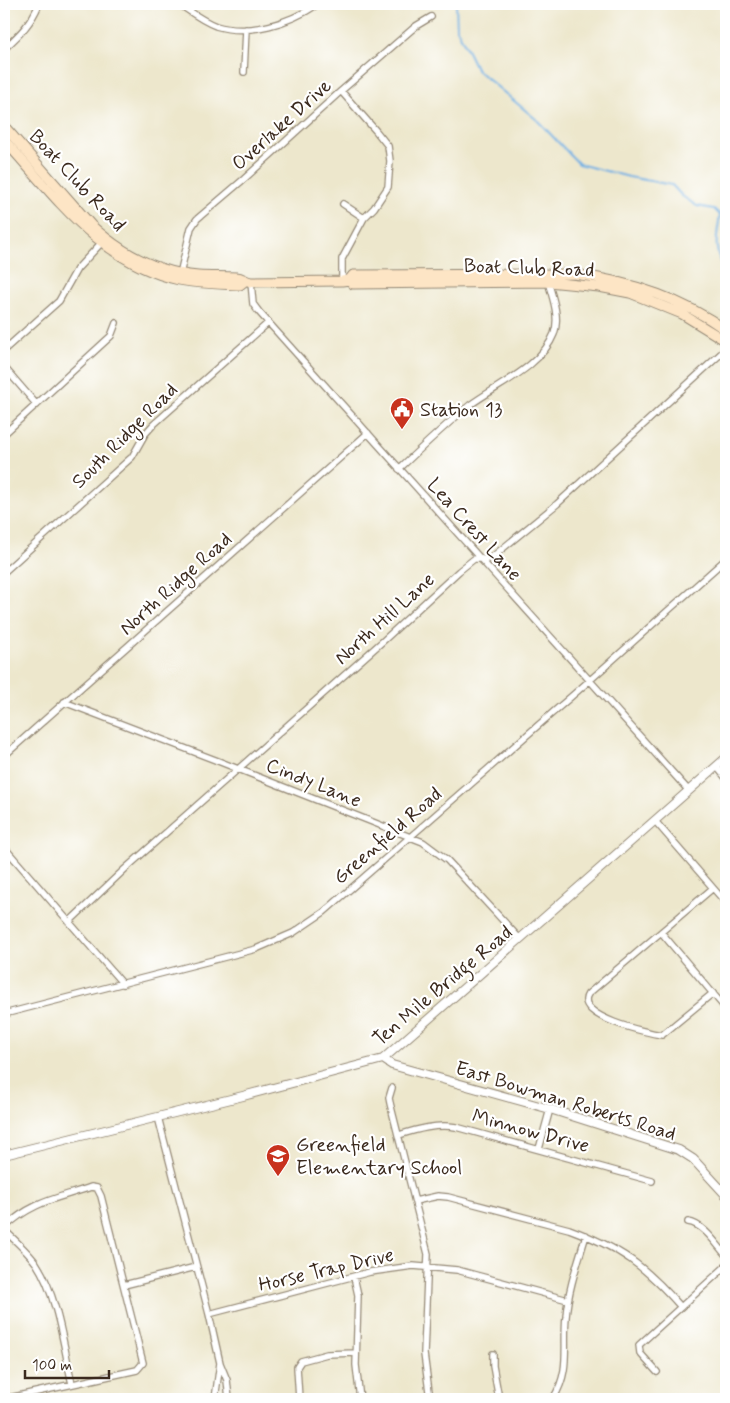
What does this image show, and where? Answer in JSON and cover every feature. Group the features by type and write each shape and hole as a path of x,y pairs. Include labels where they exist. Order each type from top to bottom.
{"main road":[{"name":"Boat Club Road","path":"4,126 92,225 103,240 157,267 180,274 238,277 248,281 346,280 353,284 548,282 598,287 630,293 682,314 726,341"},
{"name":"Boat Club Road","path":"4,140 73,217 103,240 121,258 156,274 194,283 240,285 248,281"},
{"name":"Boat Club Road","path":"346,280 353,275 550,273 598,277 647,289 697,312 726,330"}],"street":[{"path":"4,50 28,26 39,4"},
{"path":"179,4 215,26 246,29 279,22 296,16 318,4"},
{"name":"Overlake Drive","path":"180,274 191,228 197,219 244,179 340,91 416,26 431,17"},
{"path":"244,72 246,29"},
{"path":"340,91 388,146 390,161 388,187 374,208 364,218 342,259 346,280"},
{"path":"343,204 364,218"},
{"path":"4,350 59,301 77,269 103,240"},
{"name":"Lea Crest Lane","path":"248,281 253,304 268,323 689,791"},
{"path":"399,469 454,418 523,370 547,348 555,332 556,310 548,282"},
{"path":"4,434 111,336 116,323"},
{"name":"South Ridge Road","path":"4,572 132,457 153,425 268,323"},
{"name":"North Hill Lane","path":"68,922 459,571 474,559 491,558 557,504 726,349"},
{"path":"4,367 36,405"},
{"name":"North Ridge Road","path":"4,756 368,433"},
{"name":"Greenfield Road","path":"4,1014 256,949 293,933 324,912 367,876 726,559"},
{"name":"Cindy Lane","path":"64,702 423,842 446,860 520,940"},
{"name":"Ten Mile Bridge Road","path":"4,1155 324,1076 383,1059 726,758"},
{"path":"717,767 726,778"},
{"path":"655,821 726,903"},
{"path":"4,847 123,984"},
{"path":"713,888 588,994 586,999 588,1005 600,1016 615,1022 662,1034 713,993"},
{"path":"661,932 726,1009"},
{"name":"East Bowman Roberts Road","path":"383,1059 392,1065 550,1109 679,1150 693,1159 726,1195"},
{"path":"392,1088 389,1098 426,1241 428,1266 424,1354 430,1399"},
{"path":"539,1149 550,1109"},
{"path":"158,1117 220,1363 227,1380 229,1399"},
{"name":"Minnow Drive","path":"399,1135 427,1127 447,1126 539,1149 652,1181"},
{"path":"4,1397 9,1398 137,1370 142,1366 142,1356 101,1196 97,1188 91,1187 41,1202 26,1210 4,1229 28,1254 43,1276 54,1305 72,1384"},
{"path":"415,1200 438,1196 455,1198 586,1235 621,1252 639,1265 658,1281 681,1307"},
{"path":"688,1222 697,1224 702,1228 726,1255"},
{"path":"553,1399 565,1371 568,1300 586,1235"},
{"path":"124,1285 196,1266"},
{"name":"Horse Trap Drive","path":"209,1314 384,1270 428,1266 470,1273 568,1300"},
{"path":"657,1372 640,1353 639,1345 726,1266"},
{"path":"354,1277 358,1294 356,1353 360,1399"},
{"path":"299,1399 297,1367 301,1361 327,1354 356,1353"},
{"path":"493,1354 493,1366 499,1399"},
{"path":"215,1399 220,1363"}],"waterway":[{"path":"456,4 457,29 477,70 537,120 579,164 629,177 672,185 682,196 697,206 714,209 720,215 717,231 717,251 726,273"}],"place":[{"name":"Station 13","path":"402,430"},
{"name":"Greenfield Elementary School","path":"278,1177"}]}
